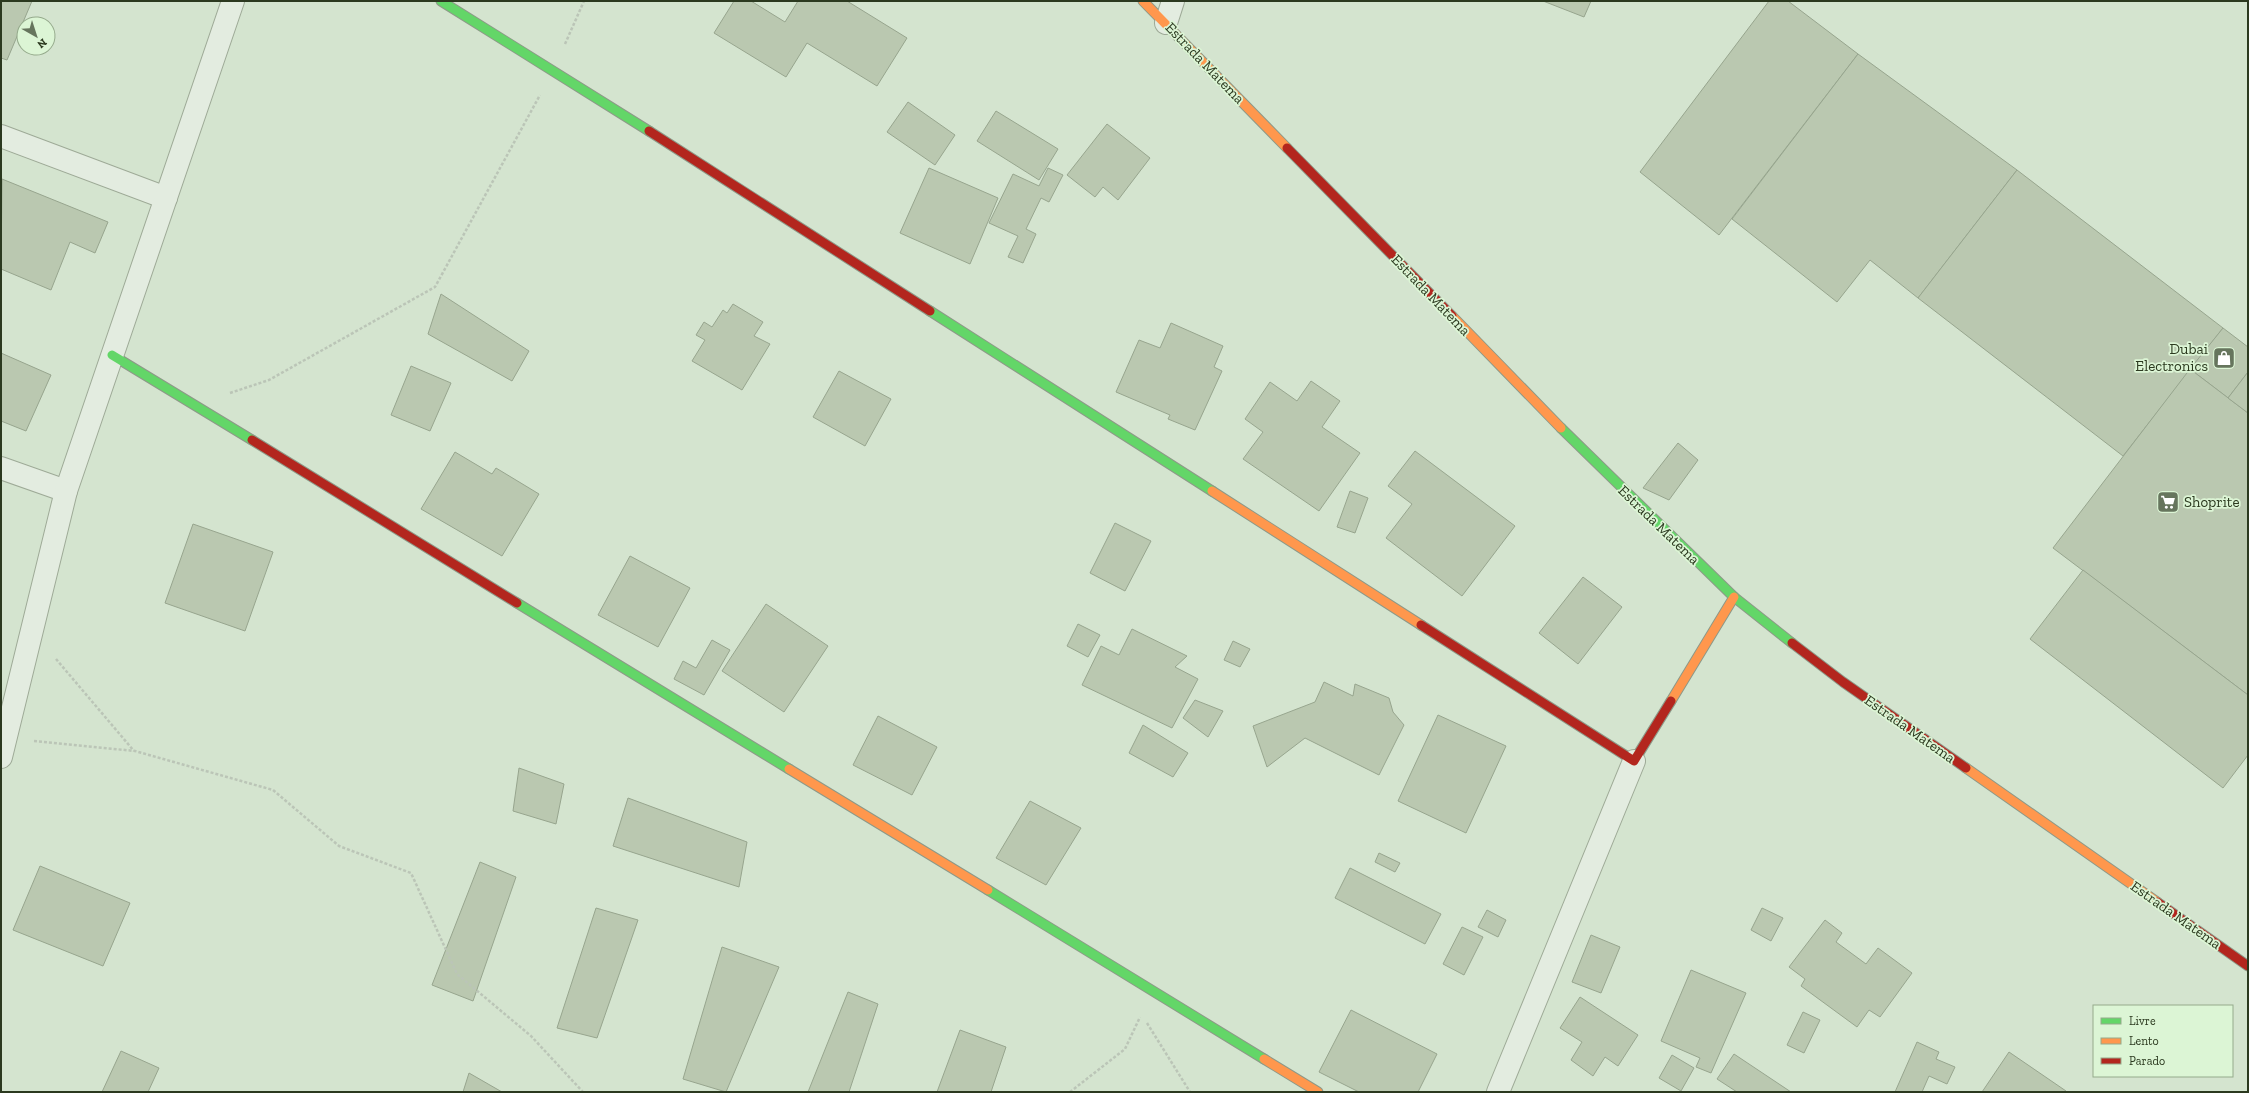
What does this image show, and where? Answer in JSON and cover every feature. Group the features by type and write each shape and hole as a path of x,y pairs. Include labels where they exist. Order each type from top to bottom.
{"street":[{"path":"4,748 66,491 233,1"},
{"path":"441,1 554,70 1634,761"},
{"name":"Estrada Matema","path":"1143,1 1606,474 1734,597 1843,682 2248,966"},
{"path":"1166,23 1173,1"},
{"path":"1,136 166,198"},
{"path":"112,355 1318,1092"},
{"path":"1,468 66,491"},
{"path":"1498,1092 1634,761 1734,597"}],"path":[{"path":"193,405 269,380 435,288 554,70 584,1"},
{"path":"32,631 135,751"},
{"path":"4,748 135,751 273,790 339,846 411,873 457,974 531,1036 583,1092"},
{"path":"1070,1092 1125,1049 1141,1014 1190,1092"}],"building":[{"path":"1,1 32,1 26,16 16,16 16,39 7,60 1,58"},
{"path":"734,1 751,1 785,22 798,1 847,1 907,38 877,86 807,43 786,77 714,33"},
{"path":"1543,1 1591,1 1584,17"},
{"path":"1769,1 1788,1 1858,54 1719,235 1640,172"},
{"path":"1858,54 2017,170 1918,298 1870,260 1837,302 1732,219"},
{"path":"908,102 955,135 935,165 887,132"},
{"path":"996,111 1058,149 1039,180 977,141"},
{"path":"1107,124 1150,158 1118,200 1103,187 1095,197 1067,175"},
{"path":"929,168 998,198 970,264 900,233"},
{"path":"1048,168 1063,175 1049,202 1041,198 1026,229 1036,234 1023,263 1008,257 1018,236 989,223 1013,174 1039,186"},
{"path":"2017,170 2223,328 2123,456 1918,298"},
{"path":"2,179 108,222 95,253 70,242 51,290 1,269"},
{"path":"441,294 529,351 512,381 428,334"},
{"path":"733,304 763,322 754,336 770,344 742,390 692,361 705,340 696,335 704,322 712,327 723,310 727,313"},
{"path":"1171,323 1223,346 1214,367 1222,371 1195,430 1168,419 1170,415 1116,392 1139,340 1160,348"},
{"name":"Dubai Electronics","path":"2223,328 2248,347 2248,372 2228,398 2190,369"},
{"path":"1,353 51,375 26,431 1,421"},
{"path":"411,366 451,383 430,431 391,415"},
{"name":"Shoprite","path":"2190,369 2248,413 2248,695 2053,548"},
{"path":"839,371 891,399 865,446 813,417"},
{"path":"2248,372 2248,413 2228,398"},
{"path":"1311,381 1340,401 1322,427 1360,453 1319,511 1243,459 1263,432 1245,419 1270,382 1297,401"},
{"path":"1678,443 1698,460 1669,500 1643,488"},
{"path":"1415,451 1515,526 1462,596 1386,538 1412,504 1388,486"},
{"path":"455,452 492,474 496,468 539,494 502,556 421,509"},
{"path":"1350,491 1368,498 1355,533 1337,527"},
{"path":"1115,523 1151,541 1125,591 1090,573"},
{"path":"193,524 273,552 245,631 165,603"},
{"path":"630,556 690,588 658,647 598,615"},
{"path":"2083,570 2248,695 2248,755 2223,788 2030,639"},
{"path":"1583,577 1622,607 1578,664 1539,633"},
{"path":"766,604 828,646 784,712 722,671"},
{"path":"1078,624 1100,635 1088,657 1067,646"},
{"path":"1132,629 1187,656 1175,667 1198,679 1172,728 1082,685 1101,646 1119,655"},
{"path":"712,640 730,650 704,695 674,679 683,661 696,668"},
{"path":"1233,641 1250,649 1240,667 1224,660"},
{"path":"1324,682 1353,696 1355,684 1389,698 1393,712 1404,725 1379,775 1305,738 1267,767 1253,726 1315,702"},
{"path":"1195,700 1223,711 1208,737 1183,718"},
{"path":"1438,715 1506,746 1466,833 1398,801"},
{"path":"878,716 937,747 912,795 853,765"},
{"path":"1143,725 1188,753 1173,777 1129,753"},
{"path":"519,768 564,784 556,824 513,811"},
{"path":"628,798 747,842 739,887 613,846"},
{"path":"1030,801 1081,828 1046,885 996,858"},
{"path":"1379,853 1400,863 1395,872 1375,862"},
{"path":"480,862 516,877 473,1001 432,985"},
{"path":"40,866 130,903 103,966 13,930"},
{"path":"1350,868 1441,914 1425,944 1335,898"},
{"path":"596,908 638,920 597,1038 557,1028"},
{"path":"1762,908 1783,918 1771,941 1751,930"},
{"path":"1487,910 1506,920 1498,937 1478,927"},
{"path":"1825,920 1842,933 1836,942 1866,964 1878,948 1912,973 1880,1017 1869,1010 1857,1027 1801,986 1805,979 1789,967"},
{"path":"1462,927 1483,937 1464,975 1443,964"},
{"path":"1591,935 1620,947 1601,993 1572,982"},
{"path":"722,947 779,967 726,1092 683,1079"},
{"path":"1691,970 1746,993 1711,1073 1696,1067 1700,1058 1661,1041"},
{"path":"848,992 878,1004 849,1092 808,1092"},
{"path":"1580,997 1638,1035 1618,1066 1605,1057 1593,1076 1571,1060 1582,1042 1560,1028"},
{"path":"1351,1010 1437,1054 1418,1092 1359,1092 1319,1072"},
{"path":"1803,1012 1820,1020 1804,1053 1787,1045"},
{"path":"960,1030 1006,1047 991,1092 937,1092"},
{"path":"1917,1042 1939,1052 1936,1059 1955,1067 1947,1084 1929,1076 1922,1092 1895,1092"},
{"path":"121,1051 159,1068 148,1092 102,1092"},
{"path":"2009,1052 2066,1091 1982,1092"},
{"path":"1734,1054 1791,1092 1737,1092 1717,1079"},
{"path":"1672,1055 1694,1068 1681,1091 1659,1078"},
{"path":"469,1073 502,1092 463,1092"}],"traffic: fast":[{"path":"441,1 649,131"},
{"path":"930,311 1212,491"},
{"path":"112,355 252,440"},
{"path":"1561,428 1734,597 1792,643"},
{"path":"517,603 789,769"},
{"path":"988,890 1264,1059"}],"traffic: slow":[{"path":"1143,1 1287,148"},
{"path":"1452,316 1561,428"},
{"path":"1212,491 1421,625"},
{"path":"1671,701 1734,597"},
{"path":"1966,768 2157,902"},
{"path":"789,769 988,890"},
{"path":"1264,1059 1318,1092"}],"traffic: jam":[{"path":"649,131 930,311"},
{"path":"1287,148 1452,316"},
{"path":"252,440 517,603"},
{"path":"1421,625 1634,761 1671,701"},
{"path":"1792,643 1843,682 1966,768"},
{"path":"2157,902 2248,966"}],"place":[{"name":"Dubai Electronics","path":"2224,358"},
{"name":"Shoprite","path":"2168,502"}]}
